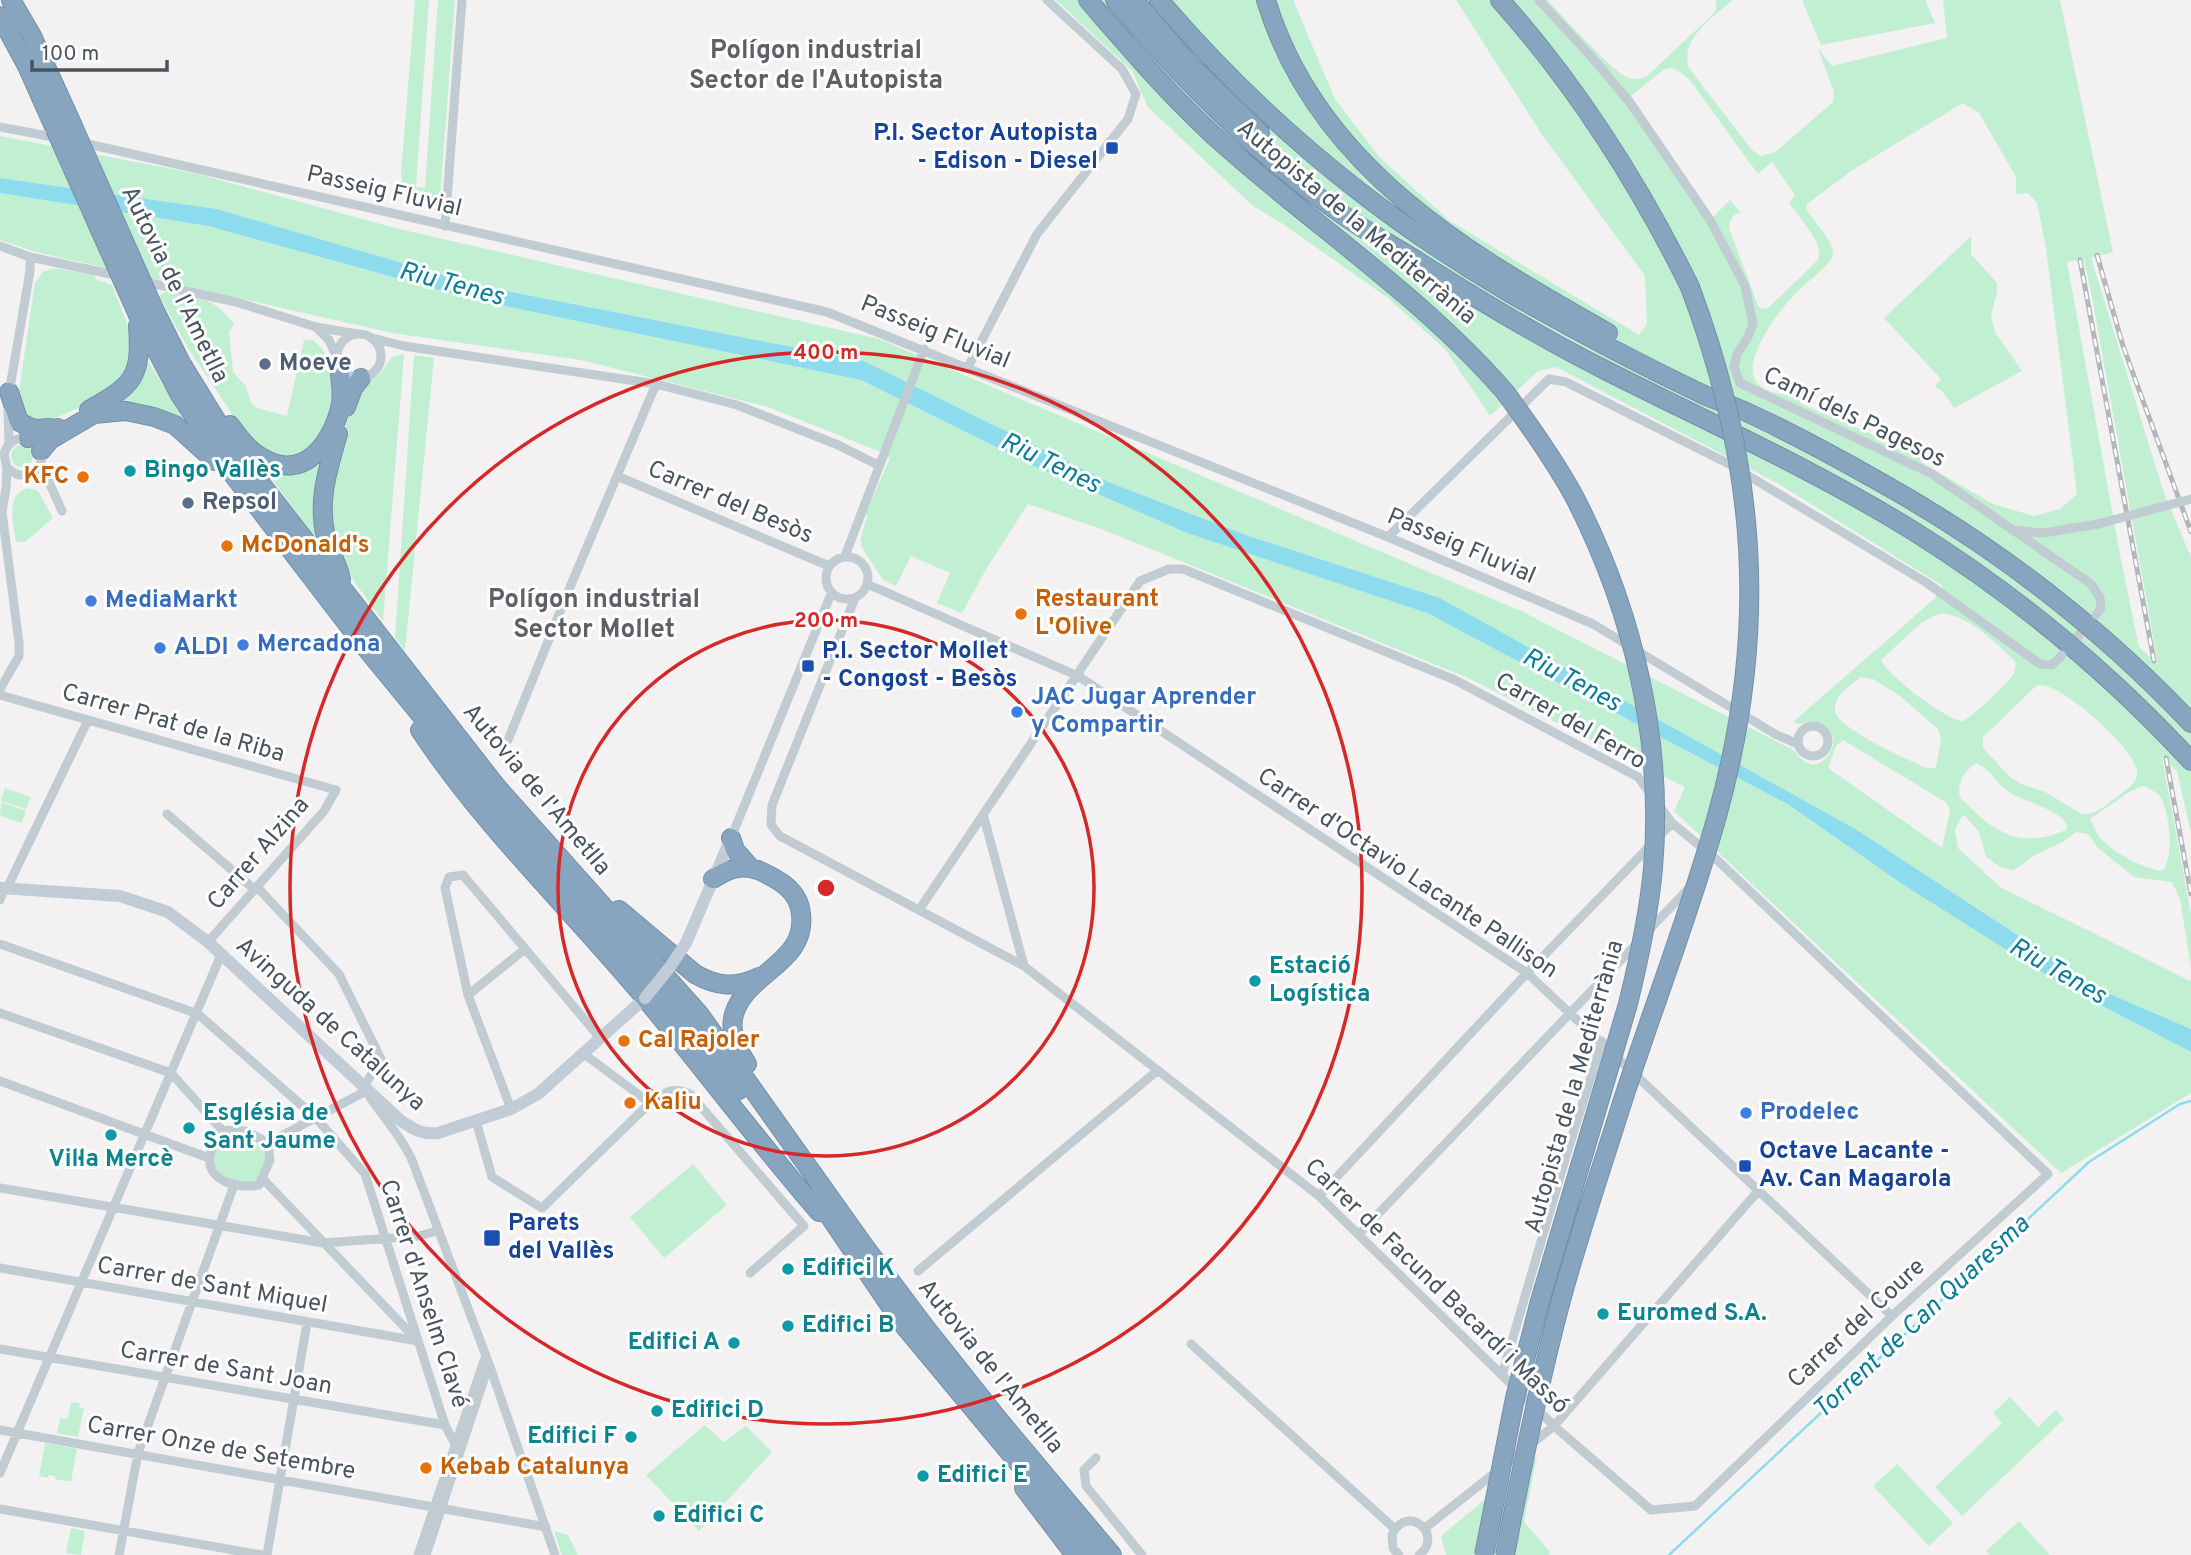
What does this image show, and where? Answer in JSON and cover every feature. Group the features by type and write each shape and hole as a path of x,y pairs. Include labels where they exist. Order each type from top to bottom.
{"highway":[{"name":"Autovia de l'Ametlla","path":"11,0 32,36 63,126 180,395 231,472 365,647 511,825 692,1027 842,1225 998,1419 1112,1555"},
{"name":"Autopista de la Mediterrània","path":"1088,0 1178,100 1229,150 1423,308 1470,353 1505,392 1534,432 1574,497 1613,584 1634,653 1654,775 1655,832 1651,891 1628,1004 1540,1301 1515,1398 1484,1555"},
{"path":"1115,0 1176,67 1255,144 1342,215 1485,304 1567,351 1808,472 1891,517 1960,561 2003,590 2077,650 2116,684 2191,761"},
{"path":"1134,0 1191,66 1262,135 1408,256"},
{"path":"1159,0 1229,76 1284,129 1340,176 1408,227 1472,270 1564,323 1879,481 1996,555 2050,594 2102,637 2148,678 2191,723"},
{"path":"1266,0 1281,43 1306,92 1328,124 1376,177 1442,231 1469,249 1575,315 1710,388 1744,411"},
{"name":"Autopista de la Mediterrània","path":"1498,0 1519,22 1576,94 1616,153 1649,207 1690,287 1720,373 1737,449 1746,511 1751,594 1740,715 1714,825 1654,1004 1560,1305 1527,1440 1505,1555"},
{"name":"Autovia de l'Ametlla","path":"0,16 63,126"},
{"name":"Autovia de l'Ametlla","path":"146,312 234,449 489,777 700,1015 842,1225 901,1322 1095,1555"},
{"path":"26,438 46,435 110,399 127,385 135,374 139,361 146,312"},
{"path":"181,363 254,453 272,463 290,465 311,458 325,444 341,404 338,361"},
{"path":"343,589 339,569 326,539 322,520 322,494 350,394 361,378"},
{"path":"9,392 14,402 16,418 22,424 34,429 44,429 67,423"},
{"path":"41,458 50,440 94,414 126,411 175,425 206,454 231,472"},
{"path":"365,647 377,671 476,808 645,998 825,1220 842,1225"},
{"path":"731,838 737,862"},
{"path":"555,853 583,874 652,938 706,981 725,986 742,985 768,972"},
{"path":"713,879 737,862"},
{"path":"737,862 786,885 799,902 801,911 801,935 796,945 747,993 735,1011 732,1026 737,1047 812,1156 842,1225"},
{"path":"901,1322 919,1352 1075,1555"}],"street":[{"path":"445,226 462,0"},
{"path":"968,366 1037,233 1128,119 1136,94 1122,69 1047,0"},
{"name":"Camí dels Pagesos","path":"1539,0 1631,104 1710,220 1739,275 1751,308 1753,324 1737,354 1734,367 1740,383 1932,474 2091,584 2100,598 2101,608 2096,614"},
{"name":"Passeig Fluvial","path":"0,127 113,149 827,312 968,366 1388,537 1593,624 1775,734 1798,744"},
{"path":"0,246 30,257 236,302 316,327 404,345 656,384 737,405 838,445 878,465"},
{"path":"0,689 19,656 2,512 6,488 5,448 10,423 9,392 30,271 30,257"},
{"path":"316,327 329,340 338,361 348,375 361,378 373,372 380,360 391,350 404,345"},
{"path":"338,361 338,348 342,341 357,334"},
{"path":"372,338 379,348 380,360"},
{"path":"845,556 924,349"},
{"path":"1388,537 1549,379 1566,382 1729,464 1927,583 2039,664 2052,665 2063,655"},
{"path":"508,740 656,384"},
{"path":"10,423 26,438 35,442 49,487 62,511"},
{"path":"5,448 26,438"},
{"path":"6,488 34,472 41,458"},
{"path":"4,463 15,474 49,487"},
{"name":"Carrer del Besòs","path":"617,476 829,566"},
{"path":"2013,530 2043,533 2098,524 2191,499"},
{"path":"845,556 855,558 863,564 868,577 861,594 847,600 831,594 825,581 829,566 834,560 845,556"},
{"name":"Carrer del Ferro","path":"919,910 1140,581 1169,569 1183,569 1455,680 1637,778 1672,823 1716,859 2048,1174"},
{"name":"Carrer d'Octavio Lacante Pallison","path":"867,584 1078,676 1527,973 1892,1316"},
{"path":"731,838 831,594"},
{"name":"Carrer de Facund Bacardí i Massó","path":"855,598 772,805 771,825 780,836 1024,966 1319,1196 1553,1426 1651,1510 1695,1506"},
{"name":"Carrer Prat de la Riba","path":"0,695 336,790"},
{"path":"3,891 88,720"},
{"name":"Carrer Alzina","path":"208,942 324,811 336,790"},
{"path":"167,814 256,888 339,974 381,1059 365,1089 268,1143"},
{"path":"982,814 1024,966"},
{"path":"1319,1196 1527,973 1672,823"},
{"path":"1359,1234 1716,859"},
{"path":"511,1109 468,995 445,888 449,877 463,875 601,1038"},
{"name":"Avinguda de Catalunya","path":"3,891 120,896 169,912 208,942 400,1120 416,1131 427,1134 438,1133 511,1109 538,1094 584,1054 645,998 670,967 686,943 713,879"},
{"name":"Carrer d'Anselm Clavé","path":"0,944 198,1014 316,1118 365,1174 445,1425 459,1445"},
{"path":"468,995 525,949"},
{"path":"0,1473 221,955"},
{"path":"0,1013 171,1073 222,1129 246,1131 268,1143"},
{"path":"1502,1375 1602,1041"},
{"path":"584,1054 650,1102"},
{"path":"918,1271 1157,1071"},
{"path":"0,1081 209,1158"},
{"path":"365,1089 401,1137 412,1160 487,1360 555,1555"},
{"path":"473,1122 492,1177 542,1208 650,1102 666,1092 679,1089 690,1094 804,1226 750,1273"},
{"path":"222,1129 209,1158 213,1172 219,1179 234,1185 247,1188 259,1185 270,1160 268,1143"},
{"name":"Carrer del Coure","path":"1695,1506 1892,1316 2048,1174"},
{"path":"263,1179 418,1341"},
{"path":"119,1555 138,1453 234,1185"},
{"path":"0,1188 323,1243 419,1236 433,1232"},
{"path":"1425,1528 1553,1426 1759,1190"},
{"name":"Carrer de Sant Miquel","path":"0,1268 418,1341"},
{"path":"0,1509 264,1555 307,1323"},
{"path":"1191,1344 1395,1529"},
{"name":"Carrer de Sant Joan","path":"0,1349 445,1425"},
{"path":"426,1555 487,1360"},
{"name":"Carrer Onze de Setembre","path":"0,1430 545,1527"},
{"path":"1096,1458 1084,1470 1086,1486 1142,1555"},
{"path":"418,1555 439,1507"},
{"path":"1393,1553 1392,1535 1395,1529 1401,1523 1410,1521 1425,1528 1428,1540 1423,1554"}],"green space":[{"path":"415,0 429,0 416,187 425,188 438,0 455,0 440,199 429,204 408,199 403,191 401,173"},
{"path":"1056,0 1293,0 1335,99 1380,158 1450,221 1639,335 1647,324 1645,276 1541,133 1456,0 1547,0 1612,66 1633,79 1646,77 1710,17 1716,10 1716,0 1733,0 1700,29 1689,47 1687,57 1689,68 1752,150 1761,156 1775,152 1833,102 1834,92 1818,49 1832,66 1947,38 1943,0 2060,0 2113,252 2091,258 2164,493 2191,557 2191,833 2177,771 2162,757 2191,914 2191,968 2180,899 2172,882 2134,877 2097,847 2088,834 2076,832 2012,870 2002,868 1986,857 1979,832 1965,816 1962,816 1955,830 1958,848 2000,887 2190,981 2191,979 2191,1029 2103,991 1857,830 1440,598 1246,535 1111,483 864,361 481,286 217,209 0,178 0,136 198,174 395,228 879,339 1521,611 1793,750 1807,763 1820,763 1825,759 1833,744 1832,734 1814,721 1798,724 1793,722 1933,600 1943,586 1777,483 1556,367 1538,371 1490,416 1445,349 1388,298 1253,206 1148,107 1132,71","holes":["1663,70 1677,70 1689,79 1758,174 1772,162 1795,195 1789,203 1815,239 1818,260 1768,308 1762,309 1758,306 1729,228 1734,216 1741,213 1730,200 1713,217 1631,96","1963,103 1979,113 2016,177 2016,194 2028,193 2037,203 2046,248 2077,494 2060,509 2034,516 1993,504 1921,462 1924,459 1897,449 1882,436 1880,438 1799,403 1805,396 1771,391 1759,385 1753,371 1754,360 1764,336 1779,312 1832,258 1827,237 1806,209 1807,204 1854,169","2084,259 2158,664 2139,647 2067,262","1939,614 1948,614 1969,623 1990,638 2015,661 2016,667 2011,678 1963,721 1944,713 1918,696 1894,676 1881,660 1921,623","1861,677 1873,679 1900,696 1938,729 1941,739 1936,767 1926,768 1893,753 1845,724 1835,711 1835,705 1843,691","2041,685 2052,688 2082,707 2114,736 2135,764 2136,778 2129,788 2104,807 2082,814 2045,792 2011,778 1983,748 1983,737 2036,686","1843,740 1947,803 1950,811 1942,848 1828,768 1836,746","1976,763 2009,792 2058,815 2067,825 2066,830 2041,838 2019,838 1999,830 1961,799 1959,789 1964,774","2143,786 2158,794 2166,810 2170,845 2166,865 2162,871 2145,866 2110,847 2098,835 2090,819"]},
{"path":"1802,0 1925,0 1935,23 1821,45"},
{"path":"0,193 208,226 476,300 861,380 1036,467 1187,533 1427,613 1789,805 1902,884 2062,985 2191,1052 2191,1093 2061,1173 1674,811 1685,787 1468,678 1104,530 1028,504 988,566 962,613 937,603 950,573 911,556 896,586 883,580 861,546 867,516 865,515 890,458 881,452 768,407 581,360 392,333 36,252 0,240"},
{"path":"1971,236 1971,254 1997,283 1991,315 1995,332 2022,371 1954,408 1943,392 1935,386 1941,379 1884,318"},
{"path":"53,268 95,275 96,280 112,285 131,334 134,353 120,384 96,400 42,424 16,412 35,283 43,272"},
{"path":"167,291 212,303 234,324 229,333 233,372 245,385 252,404 257,408 287,416 304,340 318,344 332,370 336,396 326,427 316,446 295,459 264,453 248,438 188,348 159,296"},
{"path":"144,354 187,425 108,406"},
{"path":"404,354 383,621 355,583 332,538 330,484 355,393 362,385 380,374 392,357"},
{"path":"414,355 434,358 405,651 395,638"},
{"path":"18,445 26,445 33,452 33,460 26,467 18,467 11,460 11,452"},
{"path":"329,449 319,535 316,538 261,465"},
{"path":"29,488 38,491 53,518 25,542 16,542 12,510 16,496"},
{"path":"5,788 31,797 26,809 1,801"},
{"path":"1,802 26,811 22,823 0,816"},
{"path":"222,1130 268,1143 263,1179 247,1188 213,1172 215,1141"},
{"path":"693,1164 727,1205 664,1258 630,1217"},
{"path":"2010,1397 2038,1427 2056,1410 2064,1419 1962,1516 1935,1487 2002,1423 1993,1413"},
{"path":"71,1402 80,1403 79,1407 84,1408 78,1437 57,1433 60,1418 68,1419"},
{"path":"705,1425 723,1442 746,1426 772,1452 699,1531 646,1475"},
{"path":"45,1443 77,1449 71,1482 55,1479 55,1476 39,1476"},
{"path":"1537,1456 1524,1522 1550,1552 1549,1555 1446,1555 1441,1536"},
{"path":"1897,1464 1953,1523 1929,1546 1873,1486"},
{"path":"2019,1521 2050,1555 1990,1555 1986,1551"},
{"path":"71,1528 85,1531 81,1555 66,1553"},
{"path":"554,1531 568,1535 578,1555 562,1555"}],"water":[{"name":"Riu Tenes","path":"0,178 217,209 481,286 864,361 1111,483 1246,535 1440,598 1857,830 2103,991 2191,1029 2191,1052 2062,985 1902,884 1789,805 1427,613 1187,533 1036,467 861,380 476,300 208,226 0,193"}],"waterway":[{"name":"Torrent de Can Quaresma","path":"1669,1555 2089,1162 2180,1104 2191,1101"}],"tunnel":[{"path":"2068,648 2088,624"}],"railway":[{"path":"2097,255 2123,346 2191,532"},
{"path":"2080,260 2154,661"},
{"path":"2166,758 2191,894"}],"place":[{"name":"P.I. Sector Autopista - Edison - Diesel","path":"1112,148"},
{"name":"Moeve","path":"265,364"},
{"name":"Bingo Vallès","path":"130,471"},
{"name":"KFC","path":"83,477"},
{"name":"Repsol","path":"188,503"},
{"name":"McDonald's","path":"227,546"},
{"name":"MediaMarkt","path":"91,601"},
{"name":"Restaurant L'Olive","path":"1021,614"},
{"name":"Mercadona","path":"243,645"},
{"name":"ALDI","path":"160,648"},
{"name":"P.I. Sector Mollet - Congost - Besòs","path":"808,666"},
{"name":"JAC Jugar Aprender y Compartir","path":"1017,712"},
{"name":"Estació Logística","path":"1255,981"},
{"name":"Cal Rajoler","path":"624,1041"},
{"name":"Kaliu","path":"630,1103"},
{"name":"Prodelec","path":"1746,1113"},
{"name":"Església de Sant Jaume","path":"189,1128"},
{"name":"Vil·la Mercè","path":"111,1135"},
{"name":"Octave Lacante - Av. Can Magarola","path":"1745,1166"},
{"name":"Parets del Vallès","path":"492,1238"},
{"name":"Edifici K","path":"788,1269"},
{"name":"Euromed S.A.","path":"1603,1314"},
{"name":"Edifici B","path":"788,1326"},
{"name":"Edifici A","path":"734,1343"},
{"name":"Edifici D","path":"657,1411"},
{"name":"Edifici F","path":"631,1437"},
{"name":"Kebab Catalunya","path":"426,1468"},
{"name":"Edifici E","path":"923,1476"},
{"name":"Edifici C","path":"659,1516"}],"district":[{"name":"Polígon industrial Sector de l'Autopista","path":"816,66"},
{"name":"Polígon industrial Sector Mollet","path":"594,615"}]}
